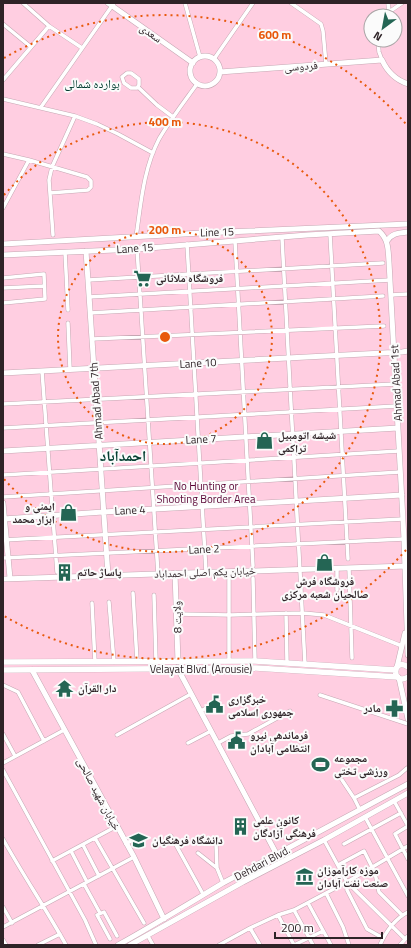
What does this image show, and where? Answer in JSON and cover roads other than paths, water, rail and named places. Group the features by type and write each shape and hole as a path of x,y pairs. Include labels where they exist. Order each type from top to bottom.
{"main road":[{"name":"Velayat Blvd. (Arousie)","path":"3,662 178,662 255,660 396,668 403,664 408,667"},
{"path":"255,660 254,664 256,668"},
{"path":"246,661 248,665 246,668"},
{"path":"90,669 93,662"},
{"path":"105,662 105,669"},
{"name":"Velayat Blvd. (Arousie)","path":"3,670 256,668 408,679"},
{"path":"396,668 398,678"}],"street":[{"path":"23,3 49,26 82,48"},
{"path":"185,3 200,57"},
{"path":"214,59 253,3"},
{"path":"291,3 318,22 322,28 326,64"},
{"path":"384,3 388,5"},
{"path":"41,108 112,4"},
{"name":"سعدی","path":"112,4 193,63"},
{"path":"3,24 31,47"},
{"path":"3,80 49,26"},
{"path":"379,48 384,66 394,76 408,84"},
{"path":"205,56 214,59 220,66 218,80 211,85 202,86 197,84 191,76 191,67 193,63 200,57 205,56"},
{"name":"فردوسی","path":"220,72 382,60"},
{"path":"138,87 140,81 138,78 131,73 126,73 123,75 122,79 124,83 133,88 138,87 173,118"},
{"path":"136,237 147,170 158,140 197,84"},
{"path":"3,99 75,116 97,124 153,153"},
{"path":"53,235 50,193 52,167 75,116"},
{"path":"3,154 29,160 87,178 92,183 88,190 50,193"},
{"path":"3,208 29,160"},
{"name":"Line 15","path":"3,244 408,224"},
{"name":"Lane 15","path":"3,255 137,249 187,244 380,231 386,239"},
{"path":"386,239 394,234 408,232"},
{"path":"202,233 205,238 204,243"},
{"path":"330,234 348,559"},
{"path":"282,238 305,664"},
{"name":"Ahmad Abad 1st","path":"386,239 391,295 400,472 407,566 406,626"},
{"path":"235,241 253,566"},
{"path":"23,243 23,254"},
{"path":"187,244 206,572"},
{"path":"137,249 158,574"},
{"name":"Ahmad Abad 7th","path":"86,251 108,575"},
{"path":"65,252 68,310"},
{"path":"88,280 383,263"},
{"path":"3,278 44,274 45,299 3,303"},
{"path":"89,297 390,280"},
{"path":"3,288 44,286"},
{"path":"391,295 408,294"},
{"path":"90,313 383,296"},
{"path":"68,323 70,369"},
{"path":"92,339 384,326"},
{"name":"Lane 10","path":"3,373 394,353 408,351"},
{"path":"42,371 57,572"},
{"path":"3,404 396,384"},
{"path":"3,428 397,406"},
{"name":"Lane 7","path":"3,451 398,428"},
{"path":"3,475 399,451"},
{"path":"3,497 400,472"},
{"name":"Lane 4","path":"4,519 402,495"},
{"path":"3,503 5,558 10,578"},
{"path":"4,539 403,518"},
{"name":"Lane 2","path":"5,558 404,539"},
{"name":"خیابان یکم اصلی احمداباد","path":"3,579 407,566"},
{"path":"337,568 337,590"},
{"path":"349,568 352,658"},
{"path":"229,571 229,660"},
{"name":"ولایت 8","path":"175,573 178,662"},
{"path":"406,584 408,576"},
{"path":"253,578 255,660"},
{"path":"134,593 137,661"},
{"path":"154,594 156,661"},
{"path":"109,602 114,662"},
{"path":"92,603 93,662"},
{"path":"286,613 287,663"},
{"path":"177,614 230,615 303,613 324,615 402,646"},
{"path":"396,668 406,626"},
{"path":"406,626 408,655"},
{"path":"178,669 277,855"},
{"name":"خیابان شهید صالحی","path":"32,670 134,857 164,919"},
{"path":"398,678 408,719"},
{"path":"5,686 18,692 44,741"},
{"path":"117,735 191,694"},
{"path":"320,695 408,724"},
{"path":"201,711 211,707"},
{"path":"218,743 231,736 248,734 290,711"},
{"path":"3,763 64,730"},
{"path":"188,743 211,731"},
{"path":"3,734 15,756"},
{"path":"354,798 399,775 407,768"},
{"path":"3,770 96,945"},
{"path":"342,780 360,810"},
{"name":"Dehdari Blvd.","path":"118,945 164,919 203,894 408,784"},
{"name":"Dehdari Blvd.","path":"130,945 408,793"},
{"path":"394,801 408,826 394,834 408,859"},
{"path":"373,804 377,810"},
{"path":"344,844 401,813"},
{"path":"365,817 408,896"},
{"path":"52,861 117,826"},
{"path":"171,836 203,894"},
{"path":"95,838 144,922"},
{"path":"126,844 135,838"},
{"path":"3,839 66,945"},
{"path":"324,840 347,882 391,925 406,937 400,945"},
{"path":"216,844 217,868 223,883"},
{"path":"83,845 99,876"},
{"path":"219,945 250,928 308,903 408,846"},
{"path":"71,851 100,913 110,939"},
{"path":"338,865 364,851 376,873 379,892 402,915"},
{"path":"198,853 217,868"},
{"path":"3,927 134,857"},
{"path":"238,875 243,882"},
{"path":"229,880 233,888"},
{"path":"347,882 347,890 367,929 383,938"},
{"path":"326,893 343,927 349,945"},
{"path":"308,903 331,945"},
{"path":"3,907 12,923"},
{"path":"294,910 313,945"},
{"path":"380,945 391,925 402,915 408,912"},
{"path":"100,913 117,936"},
{"path":"278,915 294,945 323,931"},
{"path":"250,928 260,945"},
{"path":"38,945 60,934"},
{"path":"148,936 153,945"},
{"path":"3,940 6,945"},
{"path":"228,940 231,945"}],"place":[{"name":"فروشگاه ملاثانی","path":"143,278"},
{"name":"شیشه اتومبیل تراکمی","path":"265,441"},
{"name":"ایمنی و ابزار محمد","path":"68,512"},
{"name":"فروشگاه فرش صالحیان شعبه مرکزی","path":"325,563"},
{"name":"پاساژ حاتم","path":"64,572"},
{"name":"دار القرآن","path":"65,688"},
{"name":"خبرگزاری جمهوری اسلامی","path":"215,705"},
{"name":"مادر","path":"394,708"},
{"name":"فرماندهی نیرو انتظامی آبادان","path":"237,741"},
{"name":"مجموعه ورزشی تختی","path":"321,764"},
{"name":"کانون علمی فرهنگی آزادگان","path":"240,826"},
{"name":"دانشگاه فرهنگیان","path":"139,840"},
{"name":"موزه کارآموزان صنعت نفت آبادان","path":"304,876"}],"district":[{"name":"بوارده شمالی","path":"92,84"},
{"name":"احمدآباد","path":"123,456"}],"park label":[{"name":"No Hunting or Shooting Border Area","path":"206,492"}]}
